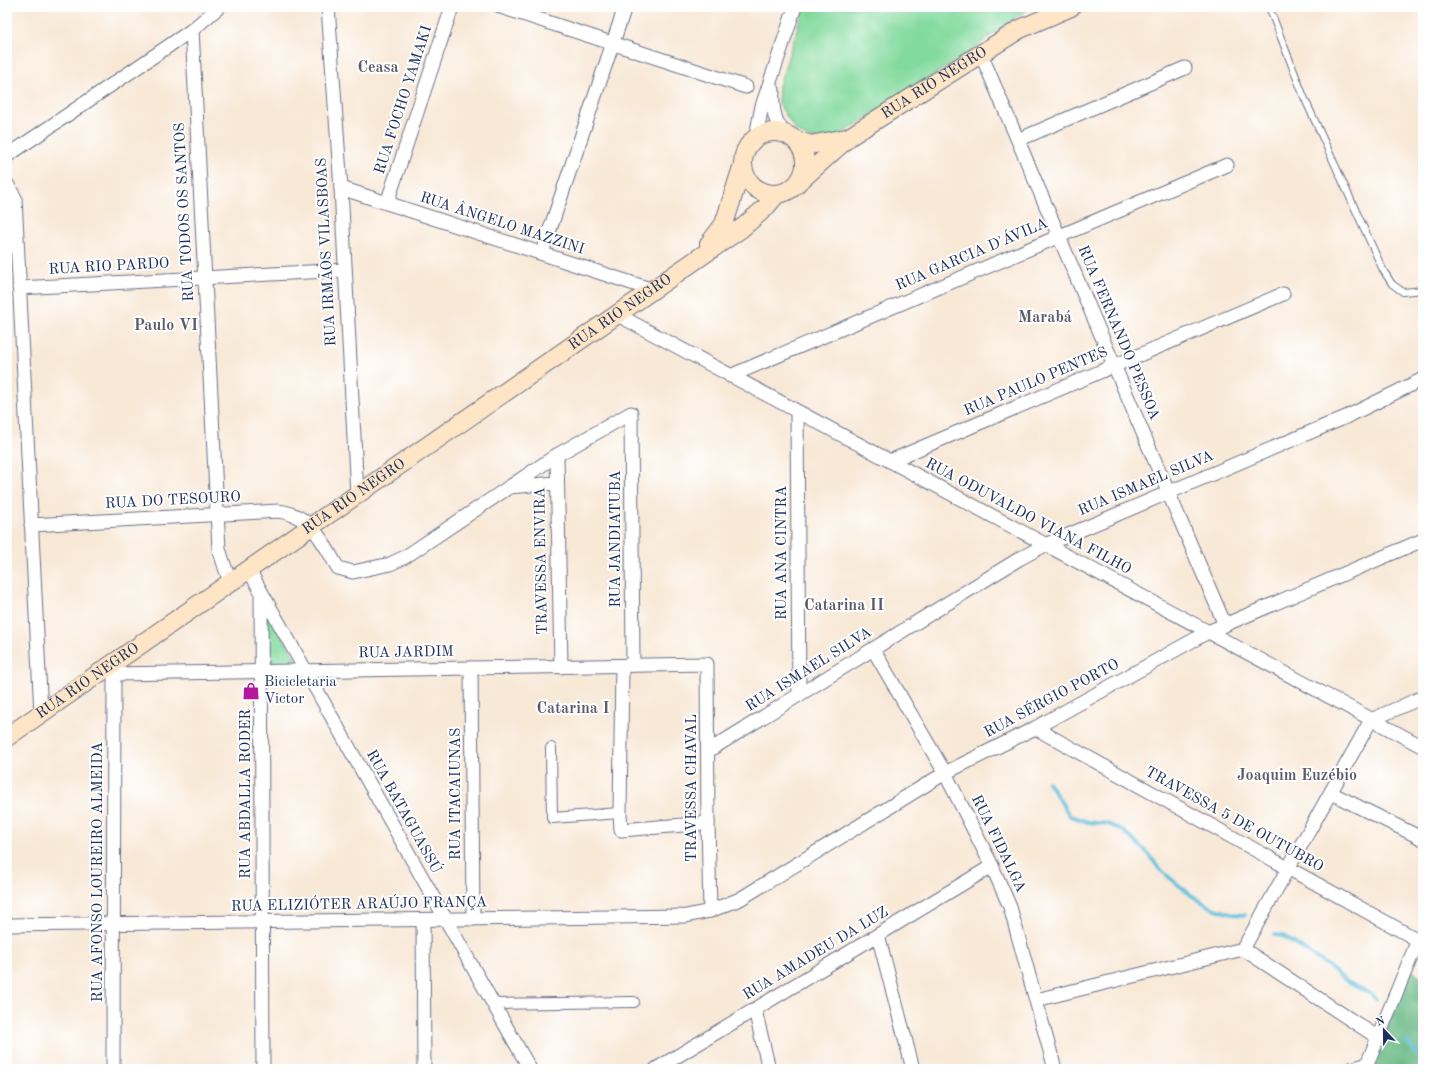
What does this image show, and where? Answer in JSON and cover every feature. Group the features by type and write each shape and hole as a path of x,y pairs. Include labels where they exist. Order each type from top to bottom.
{"main road":[{"name":"RUA RIO NEGRO","path":"1020,29 1038,7"},
{"name":"RUA RIO NEGRO","path":"802,179 849,137 1020,29 1071,7"},
{"path":"770,131 791,136 806,158 802,179 791,190 776,195 760,192 748,182 742,167 745,150 756,136 770,131"},
{"name":"RUA RIO NEGRO","path":"791,136 810,145 849,137"},
{"name":"RUA RIO NEGRO","path":"700,256 724,224 742,167"},
{"name":"RUA RIO NEGRO","path":"7,736 41,713 111,670 230,583 742,228 765,208 776,195"}],"street":[{"path":"7,156 192,30 219,7"},
{"name":"RUA IRMÃOS VILASBOAS","path":"328,7 345,270 357,495"},
{"name":"RUA FOCHO YAMAKI","path":"387,203 452,7"},
{"path":"501,7 530,12 612,43 746,87"},
{"path":"542,254 625,7"},
{"path":"756,136 762,106 795,7"},
{"name":"RUA TODOS OS SANTOS","path":"192,30 219,549 230,583"},
{"name":"RUA FERNANDO PESSOA","path":"981,54 1225,625"},
{"path":"1018,140 1186,68"},
{"path":"774,69 772,106 780,128 791,136"},
{"name":"RUA GARCIA D'ÁVILA","path":"730,376 1227,164"},
{"path":"7,184 15,198 41,713"},
{"name":"RUA ÂNGELO MAZZINI","path":"340,188 653,290"},
{"name":"RUA RIO PARDO","path":"19,288 345,270"},
{"name":"RUA PAULO PENTES","path":"890,461 1283,294"},
{"name":"RUA ODUVALDO VIANA FILHO","path":"618,315 1423,748"},
{"name":"RUA ISMAEL SILVA","path":"708,751 1019,559 1045,545 1372,406 1423,379"},
{"name":"RUA ANA CINTRA","path":"797,412 799,695"},
{"name":"RUA JANDIATUBA","path":"556,455 631,413 627,665 620,813 621,830 708,823"},
{"path":"312,526 338,568 353,572 390,564 405,558 556,455"},
{"name":"TRAVESSA ENVIRA","path":"556,455 561,666"},
{"path":"507,487 556,483"},
{"name":"RUA DO TESOURO","path":"31,525 278,511 293,513 312,526"},
{"name":"RUA SÉRGIO PORTO","path":"710,911 740,899 945,773 1035,728 1208,632 1423,540"},
{"name":"RUA BATAGUASSÚ","path":"249,570 530,1069"},
{"name":"RUA ABDALLA RODER","path":"261,591 263,1069"},
{"name":"RUA FIDALGA","path":"873,649 945,773 992,866 1010,907 1055,1069"},
{"name":"RUA JARDIM","path":"111,670 261,672 707,664"},
{"name":"TRAVESSA CHAVAL","path":"707,664 710,911"},
{"name":"RUA ITACAIUNAS","path":"471,668 473,919"},
{"name":"RUA AFONSO LOUREIRO ALMEIDA","path":"111,670 114,924 113,1069"},
{"path":"1036,1000 1243,949 1290,868 1371,720 1423,697"},
{"name":"TRAVESSA 5 DE OUTUBRO","path":"1035,728 1418,940 1377,1037"},
{"path":"551,748 552,818 620,813"},
{"path":"1330,793 1423,839"},
{"name":"RUA AMADEU DA LUZ","path":"656,1069 992,866"},
{"name":"RUA ELIZIÓTER ARAÚJO FRANÇA","path":"7,925 686,916 710,911"},
{"path":"423,920 424,1069"},
{"path":"878,935 913,1069"},
{"path":"1243,949 1377,1037 1365,1067 1351,1069"},
{"path":"493,1004 634,1002"},
{"path":"755,1010 769,1069"}],"lane":[{"path":"1269,7 1304,97 1383,270 1392,284 1403,292 1423,290"}],"green space":[{"path":"804,7 1030,7 968,53 838,136 810,139 795,130 778,102 779,86"},
{"path":"264,603 299,665 264,666"},
{"path":"1411,970 1423,978 1423,1069 1383,1069 1373,1064"}],"waterway":[{"path":"1048,782 1070,816 1088,822 1108,824 1122,830 1149,854 1159,869 1191,895 1210,907 1231,914 1245,915"},
{"path":"1275,935 1283,936 1324,963 1349,983 1368,992 1376,999"},
{"path":"1407,1042 1416,1054 1423,1056"}],"place":[{"name":"Bicicletaria Victor","path":"251,691"}],"district":[{"name":"Ceasa","path":"378,68"},
{"name":"Marabá","path":"1045,318"},
{"name":"Paulo VI","path":"166,326"},
{"name":"Catarina II","path":"844,606"},
{"name":"Catarina I","path":"573,709"},
{"name":"Joaquim Euzébio","path":"1297,776"}]}
